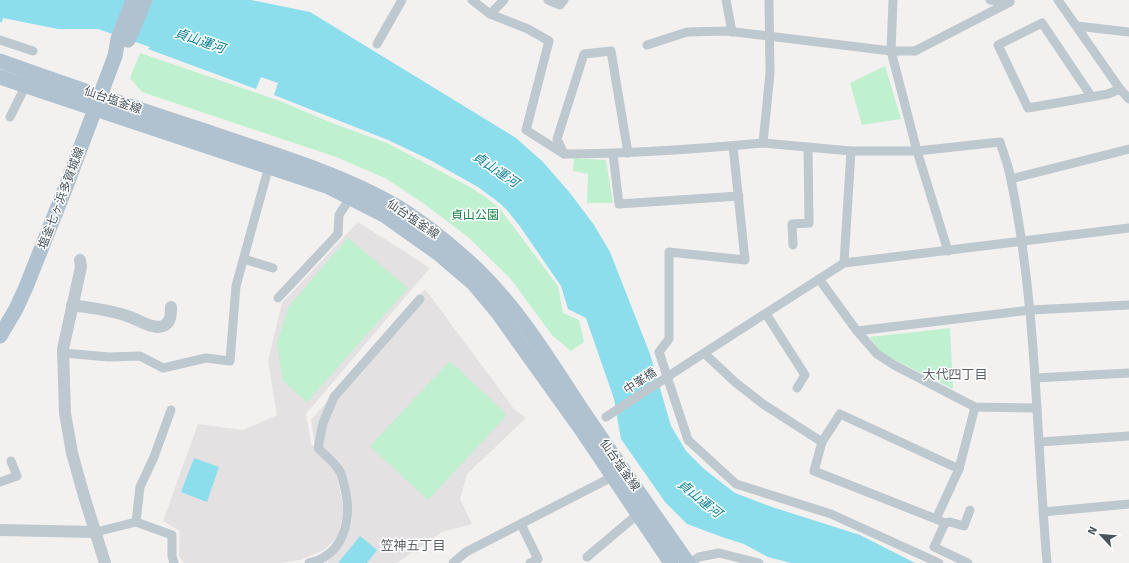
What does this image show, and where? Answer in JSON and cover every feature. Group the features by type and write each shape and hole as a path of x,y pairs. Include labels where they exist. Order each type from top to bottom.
{"main road":[{"name":"塩釜七ヶ浜多賀城線","path":"122,41 133,0"},
{"name":"塩釜七ヶ浜多賀城線","path":"0,336 16,309 26,287 115,56 145,0"},
{"name":"仙台塩釜線","path":"0,61 98,102 269,166 330,187 384,216 412,234 439,254 473,284 588,429 689,563"},
{"name":"仙台塩釜線","path":"0,77 26,85 98,102 295,162 344,181 390,203 423,224 453,248 503,296 534,337 588,429 612,477 672,563"}],"street":[{"path":"377,44 402,0"},
{"path":"472,0 490,14 528,29 549,41 526,130 564,154 628,154 764,143 852,151 916,151 1000,142 1011,179 1022,242 1031,310 1047,563"},
{"path":"490,14 504,0"},
{"path":"548,0 560,5 564,0"},
{"path":"726,0 732,32"},
{"path":"764,143 770,73 771,36 769,0"},
{"path":"893,0 891,51 916,151 948,251"},
{"path":"990,0 1012,1"},
{"path":"1058,0 1129,100"},
{"path":"647,45 687,32 732,32 891,51 916,51 1012,1"},
{"path":"1091,96 1042,23 998,44 1028,108 1108,94 1120,89"},
{"path":"1077,26 1129,32"},
{"path":"0,40 33,51"},
{"path":"564,154 557,139 584,54 611,51 628,154"},
{"path":"10,117 26,85"},
{"path":"733,146 745,260 669,252 669,339 658,352 688,440 736,484 831,514 939,563"},
{"path":"793,245 792,224 809,224 808,147"},
{"path":"1011,179 1129,149"},
{"path":"852,151 844,263 1129,228"},
{"path":"612,154 620,204 739,196"},
{"path":"63,353 109,357 140,356 163,368 206,358 230,361 236,286 269,166"},
{"path":"278,298 338,234 339,215 350,198"},
{"path":"244,259 273,268"},
{"path":"80,260 81,267 72,304 63,353 65,413 71,446 84,496 105,563"},
{"name":"中峯橋","path":"588,429 844,263"},
{"path":"820,279 857,331 877,354 894,365 975,407 1037,408"},
{"path":"309,563 315,562 328,555 341,539 347,524 349,510 340,471 318,448 323,424 334,398 420,299"},
{"path":"72,304 123,314 156,326 163,326 168,322 171,314 170,307"},
{"path":"857,331 1031,310 1129,305"},
{"path":"766,314 805,375 797,388"},
{"path":"705,354 735,382 763,404 822,442"},
{"path":"1035,378 1129,373"},
{"path":"936,519 959,469 975,407"},
{"path":"136,522 140,487 154,457 170,410"},
{"path":"959,469 840,414 822,442 814,471 945,522 964,526 970,510"},
{"path":"1039,442 1129,436"},
{"path":"0,482 17,476 11,460"},
{"path":"453,563 466,552 612,477"},
{"path":"1043,512 1129,504"},
{"path":"587,557 638,514"},
{"path":"0,530 96,532 136,522 172,535 172,556 174,563"},
{"path":"945,522 934,548 968,563"},
{"path":"521,524 538,559 530,563"},
{"path":"689,563 699,557 719,553 759,563"}],"shaded area":[{"path":"358,222 430,268 306,414 311,444 336,472 344,510 338,536 324,550 300,560 281,563 184,563 179,556 180,531 163,521 198,424 243,430 277,415 268,361 282,303"},
{"path":"425,289 514,409 526,418 467,474 460,499 472,524 442,532 397,563 325,563 331,558 344,541 352,521 350,493 322,447 314,441 311,420"}],"green space":[{"name":"貞山公園","path":"140,53 280,101 332,123 387,143 470,187 487,198 500,209 558,286 563,313 579,320 584,342 571,351 552,335 510,278 468,237 423,203 385,178 336,157 142,92 130,78"},
{"path":"885,66 901,119 862,125 850,83"},
{"path":"574,158 606,160 613,203 587,203 588,174 573,171"},
{"path":"348,238 408,288 307,402 283,381 277,343 289,306"},
{"path":"950,328 953,389 881,353 870,337"},
{"path":"450,361 507,415 428,500 370,446"}],"water":[{"name":"貞山運河","path":"0,0 251,0 310,12 516,138 543,162 570,193 594,225 610,252 650,354 671,426 686,451 704,469 735,493 772,507 860,535 915,563 791,563 768,557 744,544 687,524 665,502 621,439 614,399 586,318 568,309 561,286 519,225 506,209 478,187 430,160 388,140 274,95 278,83 261,77 256,89 148,49 150,47 98,29 58,29 3,18 2,22 0,22"},
{"path":"194,458 219,467 207,502 181,492"},
{"path":"360,536 377,550 367,563 338,563"}],"district":[{"name":"大代四丁目","path":"955,374"},
{"name":"笠神五丁目","path":"413,545"}]}
